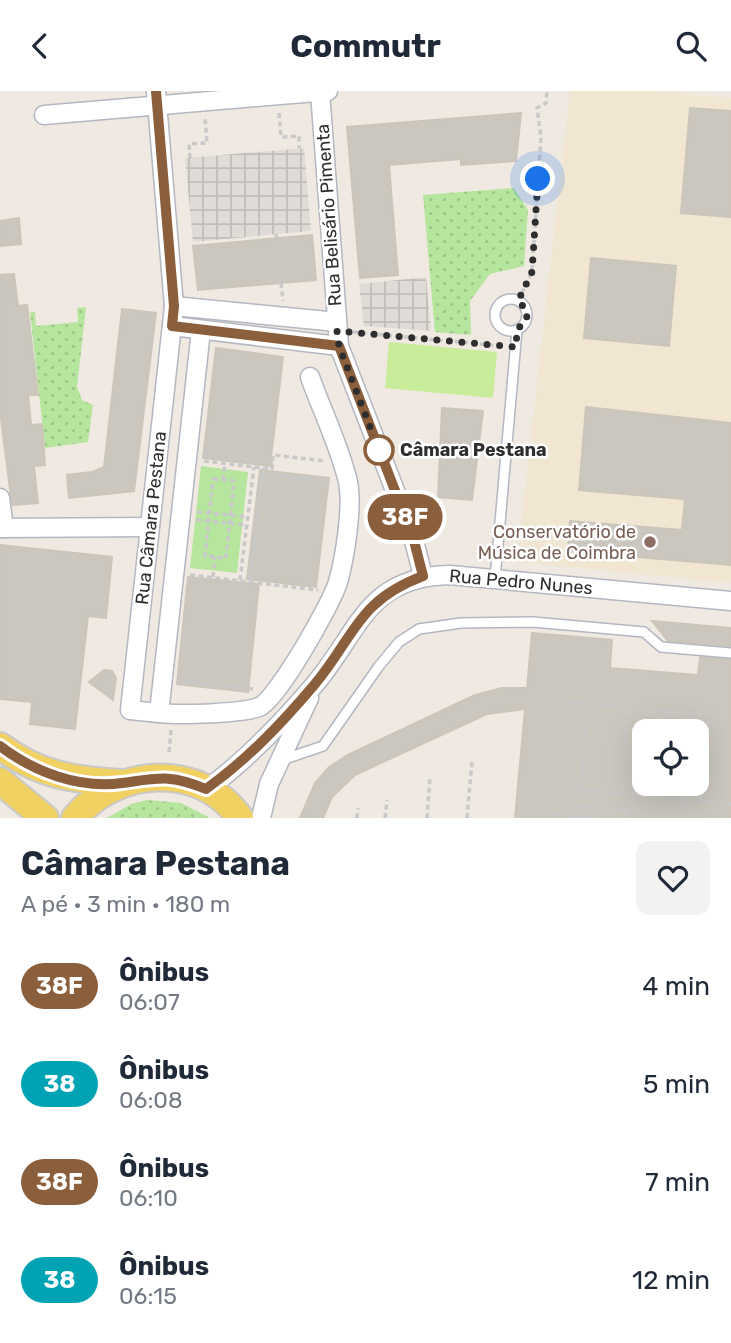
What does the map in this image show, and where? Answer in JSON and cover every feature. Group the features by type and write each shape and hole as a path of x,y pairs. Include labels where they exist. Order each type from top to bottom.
{"main road":[{"path":"0,746 24,763 48,774 78,780 121,783"},
{"path":"75,818 101,793 121,783 165,777 206,789 223,800 240,818"},
{"path":"0,781 45,818"}],"street":[{"path":"44,115 157,98 203,101 328,91"},
{"name":"Rua Belisário Pimenta","path":"320,92 338,333 413,537 423,576"},
{"name":"Rua Câmara Pestana","path":"157,98 174,306 130,709 165,719 173,715 261,706 276,692 335,592 347,525 348,484 310,377"},
{"path":"174,306 338,333"},
{"path":"172,326 201,330 338,333"},
{"name":"Rua Câmara Pestana","path":"165,719 174,573 201,330"},
{"path":"0,498 2,528 150,527"},
{"name":"Rua Pedro Nunes","path":"206,789 246,760 317,681 356,622 380,597 423,576 495,579 731,601"},
{"name":"Rua Pedro Nunes","path":"261,818 266,792 317,681"}],"lane":[{"path":"495,579 517,330 527,318 525,308 518,301 502,301 494,315 502,329 517,330"},
{"path":"280,761 323,746 379,666 399,642 419,629 461,623 533,622 644,632 662,647 731,653"}],"path":[{"path":"518,301 532,272 541,137 537,108 546,103 547,91"},
{"path":"278,95 281,137 299,136 299,148"},
{"path":"190,158 189,144 207,143 203,101"},
{"path":"338,333 516,347"},
{"path":"207,442 206,455 272,463"},
{"path":"263,471 272,469 273,455 342,463"},
{"path":"187,459 254,467 263,471 324,481"},
{"path":"223,480 225,464"},
{"path":"240,580 254,467"},
{"path":"250,582 263,471"},
{"path":"213,479 234,481 226,558 205,556 209,513 213,479"},
{"path":"180,514 230,515 254,522"},
{"path":"180,514 209,521 247,521"},
{"path":"213,577 215,557"},
{"path":"174,573 335,592"},
{"path":"182,669 181,682 248,689"},
{"path":"562,701 731,717"},
{"path":"580,790 589,704"},
{"path":"621,793 628,707"},
{"path":"668,719 669,711"},
{"path":"701,801 709,715"},
{"path":"165,719 169,752"},
{"path":"467,818 472,761"},
{"path":"427,818 430,778"},
{"path":"550,787 731,804"},
{"path":"680,818 682,799"},
{"path":"386,818 387,800"},
{"path":"554,804 628,810 627,818"},
{"path":"357,818 358,808"},
{"path":"531,812 594,818"}],"shaded area":[{"path":"570,91 653,91 731,98 731,583 517,562"},
{"path":"304,148 311,231 193,242 185,158"},
{"path":"426,277 431,331 364,326 359,284"}],"green space":[{"path":"514,188 528,210 524,266 490,274 470,301 471,335 435,332 423,195"},
{"path":"86,307 77,387 82,400 93,405 88,442 45,448 30,312 35,312 36,326 78,322 77,308"},
{"path":"389,342 497,352 493,398 385,388"},
{"path":"201,466 248,472 237,573 190,568"},
{"path":"147,800 181,803 210,818 107,818 131,804"}],"building":[{"path":"690,108 731,111 731,217 681,213"},
{"path":"521,113 516,161 461,165 461,159 389,165 398,275 360,278 347,127"},
{"path":"19,218 21,244 0,246 0,221"},
{"path":"312,235 316,280 198,290 193,246"},
{"path":"591,258 676,266 669,346 584,338"},
{"path":"14,274 18,306 27,305 38,395 28,395 31,425 42,424 45,465 34,466 38,503 12,505 0,411 0,275"},
{"path":"122,309 156,313 134,491 69,498 67,475 92,472 104,467"},
{"path":"216,348 283,357 270,466 203,458"},
{"path":"586,407 731,423 731,565 568,551 570,521 682,530 685,499 579,490"},
{"path":"442,408 483,411 472,500 438,497"},
{"path":"260,470 329,478 316,587 247,579"},
{"path":"0,545 112,557 106,618 88,616 75,729 30,724 32,702 0,699"},
{"path":"188,577 259,584 248,692 177,684"},
{"path":"652,621 731,628 731,646 668,641"},
{"path":"532,633 612,640 610,668 698,675 700,657 731,660 731,818 515,818 525,709 487,714 355,775 332,797 323,818 300,818 315,783 329,767 348,755 475,695 502,688 527,688"},
{"path":"104,670 112,671 116,678 113,700 89,682"}],"bus line":[{"name":"38F","path":"0,746 30,766 57,777 121,783 165,777 187,781 206,789 246,760 317,681 356,622 380,597 423,576 413,537 339,346 172,326 174,306 156,91"}],"place":[{"name":"Câmara Pestana","path":"379,450"},
{"name":"Conservatório de Música de Coimbra","path":"650,542"}],"route":[{"path":"379,450 339,346 337,331 516,347 517,330 527,318 525,308 518,301 532,272 538,179"}]}
